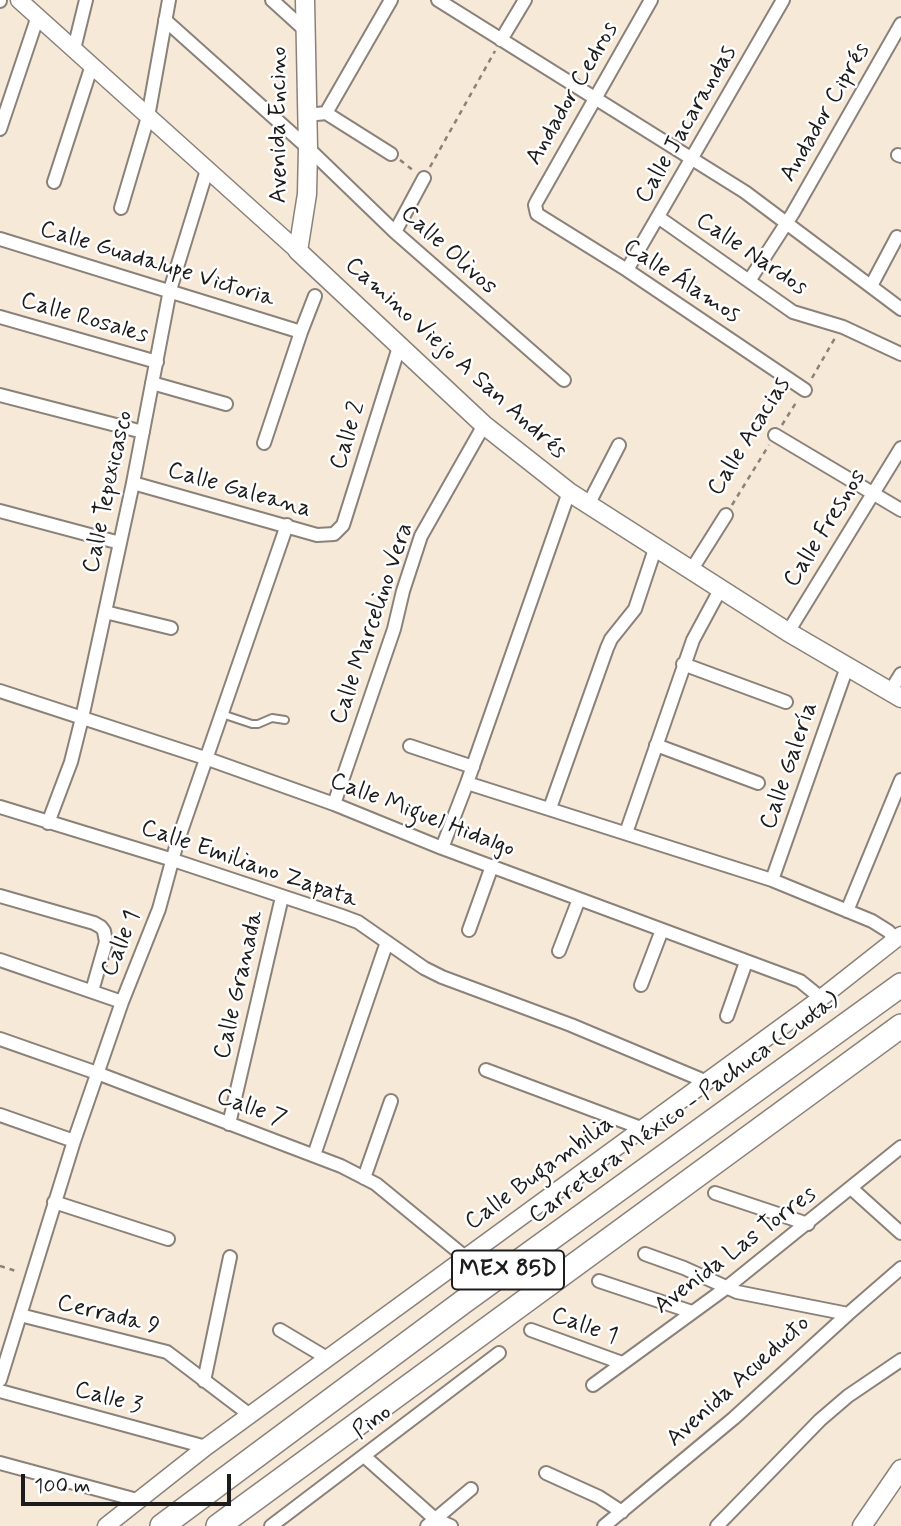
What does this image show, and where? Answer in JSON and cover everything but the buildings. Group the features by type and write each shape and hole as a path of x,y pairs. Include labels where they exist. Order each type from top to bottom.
{"highway":[{"name":"Carretera México - Pachuca (Cuota)","path":"162,1526 474,1294 901,985"},
{"name":"MEX 85D","path":"218,1526 901,1026"}],"main road":[{"name":"Avenida Encino","path":"298,251 307,194 305,0"},
{"name":"Camino Viejo A San Andrés","path":"298,251 484,425 569,492 788,632 896,695"},
{"path":"862,1526 901,1469"}],"street":[{"name":"Camino Viejo A San Andrés","path":"19,0 298,251"},
{"path":"74,49 86,0"},
{"path":"121,208 148,117 169,0"},
{"path":"272,0 305,30"},
{"path":"326,113 391,0"},
{"path":"438,0 691,157 787,222 901,309"},
{"path":"501,40 525,0"},
{"name":"Andador Cedros","path":"535,211 537,201 651,0"},
{"name":"Calle Jacarandas","path":"627,270 783,0"},
{"path":"0,129 38,16"},
{"name":"Calle Olivos","path":"165,20 308,148 395,232 564,380"},
{"name":"Andador Ciprés","path":"749,281 787,222 901,24"},
{"path":"54,182 92,65"},
{"path":"307,115 326,113 391,154"},
{"name":"Calle Tepexicasco","path":"48,822 71,762 82,718 134,483 170,290 207,170"},
{"path":"395,232 425,178"},
{"name":"Calle Álamos","path":"535,211 540,217 627,270 804,390"},
{"name":"Calle Nardos","path":"658,216 793,312 842,327 901,354"},
{"path":"871,286 897,237"},
{"name":"Calle Guadalupe Victoria","path":"0,239 300,332"},
{"path":"264,443 300,332 316,296"},
{"name":"Calle Rosales","path":"0,317 157,362"},
{"name":"Calle 2","path":"334,534 343,525 399,348"},
{"path":"152,383 226,404"},
{"path":"0,396 142,432"},
{"name":"Calle Marcelino Vera","path":"334,804 394,629 421,536 484,425"},
{"path":"775,435 901,510"},
{"path":"588,505 620,445"},
{"name":"Calle Fresnos","path":"788,632 901,448"},
{"name":"Calle Galeana","path":"134,483 317,535 334,534"},
{"path":"442,848 569,492"},
{"path":"0,511 120,543"},
{"name":"Calle Acacias","path":"692,569 726,515"},
{"name":"Calle 1","path":"0,1380 74,1141 122,1002 159,909 173,860 287,525"},
{"path":"550,808 607,648 635,609 656,546"},
{"path":"626,832 683,664 697,631 721,588"},
{"path":"105,612 171,628"},
{"path":"683,664 786,702"},
{"name":"Calle Galería","path":"772,880 847,667"},
{"path":"896,695 901,674"},
{"name":"Calle Miguel Hidalgo","path":"0,691 208,759 334,804 442,848 800,981 821,998"},
{"path":"656,745 758,783"},
{"path":"410,746 473,767"},
{"path":"847,911 901,780"},
{"path":"467,783 772,880 880,925 898,937"},
{"name":"Calle Emiliano Zapata","path":"0,807 173,860 358,922 424,968 442,977 707,1082"},
{"path":"469,930 492,866"},
{"path":"0,896 94,923 104,931 106,942 92,991"},
{"name":"Calle Granada","path":"229,1124 282,897"},
{"path":"559,951 579,899"},
{"path":"641,985 662,930"},
{"name":"Calle Bugambilia","path":"106,1526 206,1447 821,998 898,937"},
{"path":"314,1154 387,942"},
{"path":"0,960 122,1002"},
{"path":"727,1016 746,962"},
{"name":"Calle 7","path":"0,1039 314,1154 364,1178 394,1197 465,1256"},
{"path":"486,1070 640,1128"},
{"path":"364,1178 391,1101"},
{"path":"0,1115 74,1141"},
{"name":"Avenida Las Torres","path":"593,1385 726,1288 901,1147"},
{"path":"851,1188 901,1233"},
{"path":"716,1193 808,1224"},
{"path":"54,1202 169,1239"},
{"path":"645,1254 737,1292 848,1314"},
{"path":"204,1381 230,1257"},
{"name":"Avenida Acueducto","path":"604,1526 734,1418 901,1268"},
{"path":"598,1281 692,1312"},
{"name":"Cerrada 9","path":"20,1315 167,1352 250,1415"},
{"path":"280,1330 327,1358"},
{"name":"Calle 1","path":"531,1330 622,1363"},
{"name":"Pino","path":"271,1526 499,1353"},
{"path":"717,1526 820,1420 848,1396 901,1360"},
{"name":"Calle 3","path":"0,1391 206,1447"},
{"path":"364,1456 431,1523 451,1526"},
{"path":"0,1463 137,1500"},
{"path":"546,1473 598,1497 622,1512"},
{"path":"431,1523 471,1489"}],"lane":[{"path":"222,714 252,724 272,718 285,720"}],"path":[{"path":"391,154 425,178 501,40"},
{"name":"Calle Acacias","path":"726,515 842,327"},
{"path":"0,1266 32,1276"}]}
